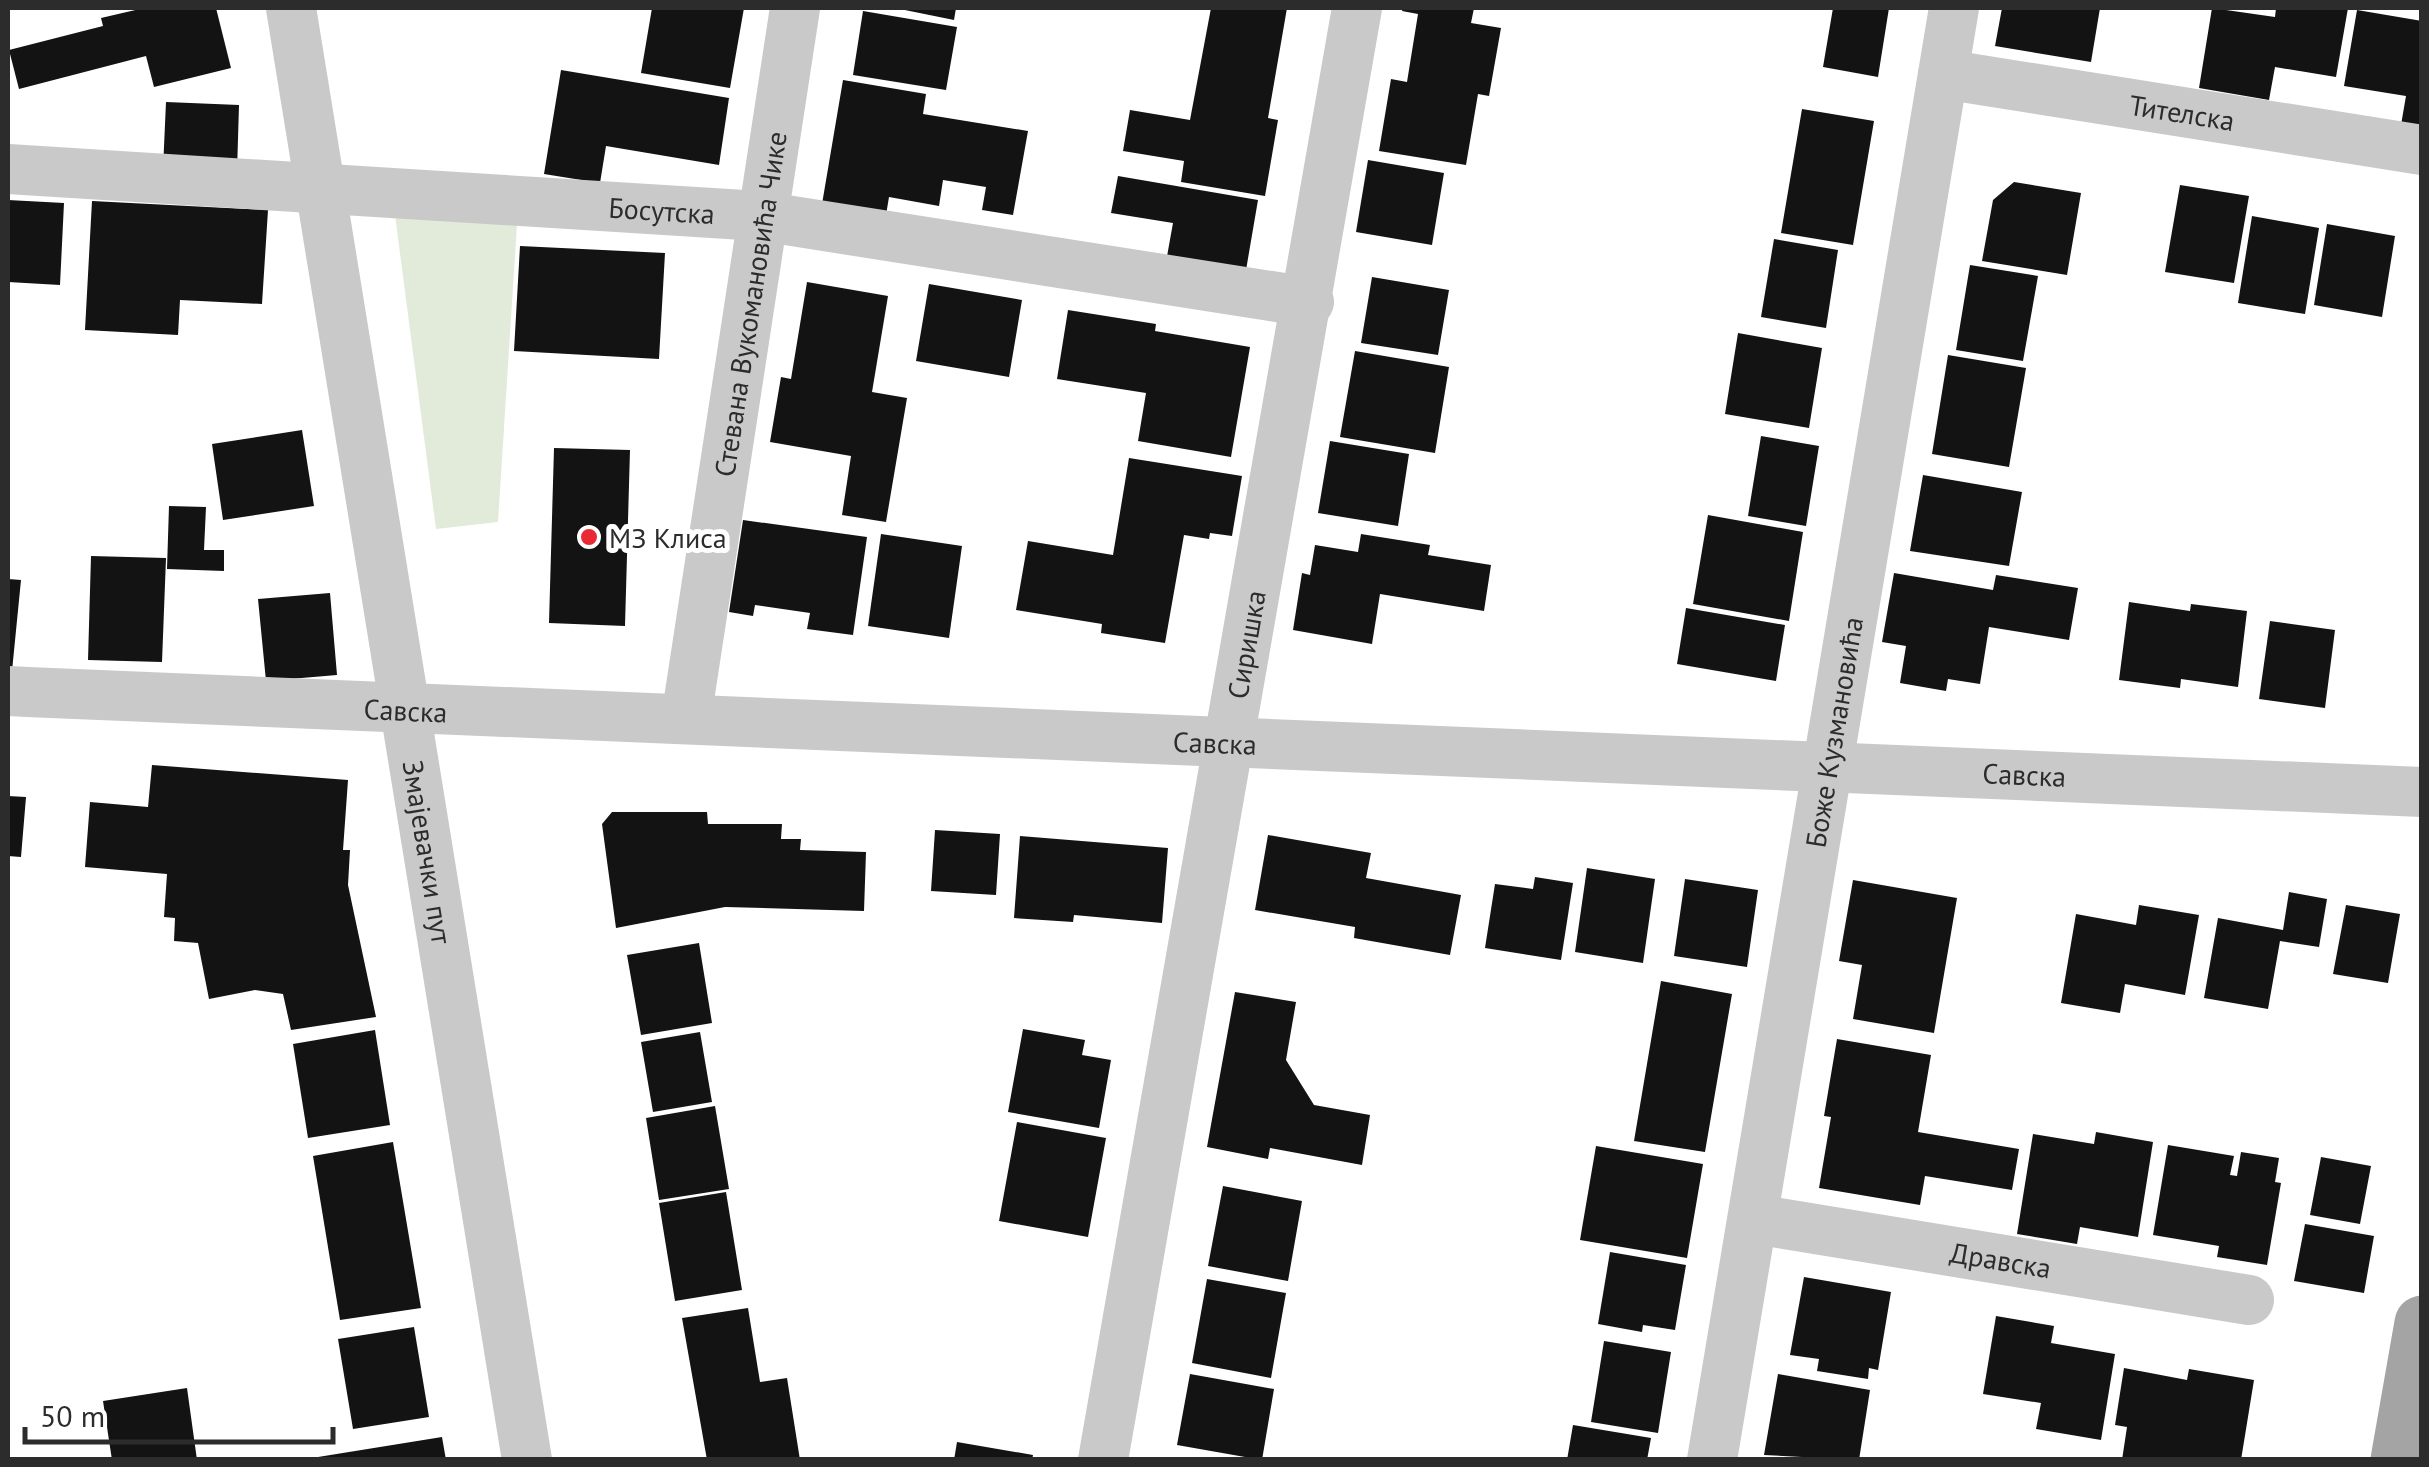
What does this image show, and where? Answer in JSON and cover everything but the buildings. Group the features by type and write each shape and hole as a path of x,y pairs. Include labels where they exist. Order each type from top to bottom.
{"main road":[{"path":"2398,1460 2422,1323"}],"street":[{"name":"Змајевачки пут","path":"291,8 402,711 528,1460"},
{"name":"Стевана Вукомановића Чике","path":"686,719 794,8"},
{"name":"Сиришка","path":"1103,1460 1228,742 1310,302 1358,8"},
{"name":"Боже Кузмановића","path":"1712,1460 1954,8"},
{"name":"Тителска","path":"1943,74 2422,150"},
{"name":"Босутска","path":"8,169 760,216 1310,302"},
{"name":"Савска","path":"8,691 402,711 1828,764 2422,792"},
{"name":"Дравска","path":"1754,1218 2250,1300"}],"green space":[{"path":"395,215 517,224 498,522 436,529"}],"place":[{"name":"МЗ Клиса","path":"589,537"}]}
